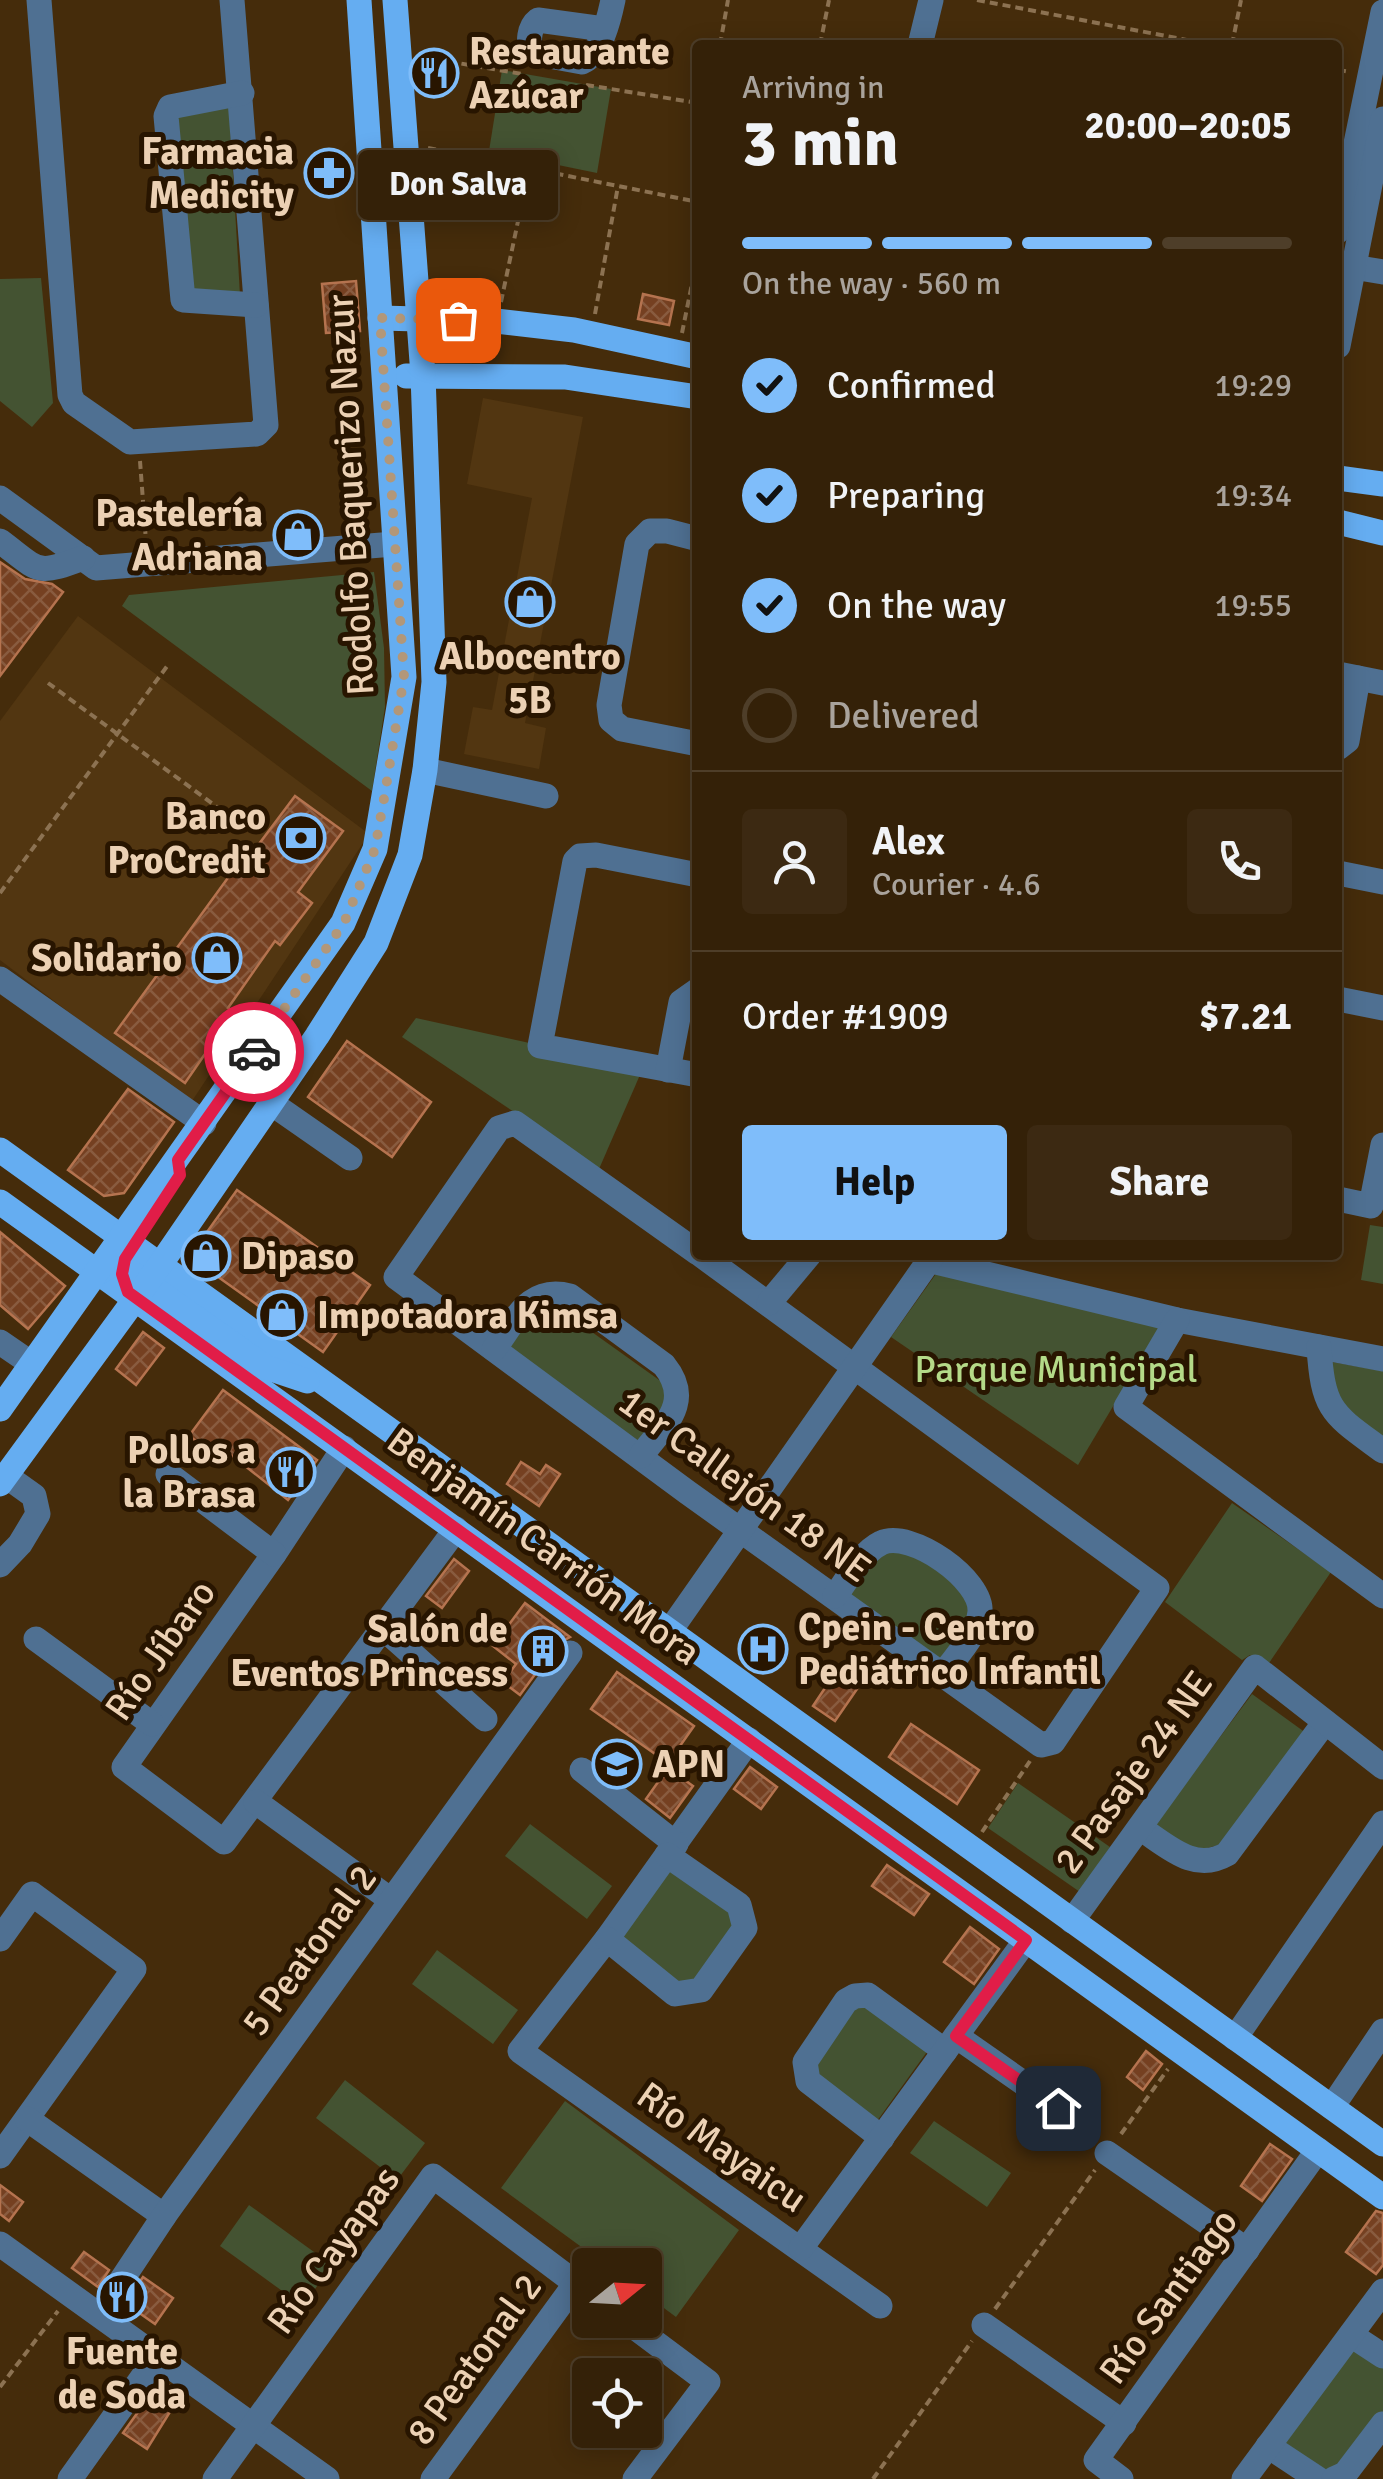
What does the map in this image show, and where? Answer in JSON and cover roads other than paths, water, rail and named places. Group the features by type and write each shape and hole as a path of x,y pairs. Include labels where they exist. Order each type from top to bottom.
{"main road":[{"name":"Rodolfo Baquerizo Nazur","path":"0,1409 120,1256 178,1160 344,923 375,849 404,677 359,0"},
{"name":"Rodolfo Baquerizo Nazur","path":"3,1480 271,1103 376,943 410,856 434,700 423,376 395,0"},
{"path":"380,318 496,321 592,333 688,355"},
{"path":"386,377 565,377 692,396"},
{"path":"1342,479 1383,484"},
{"path":"1342,523 1383,532"},
{"name":"Benjamín Carrión Mora","path":"0,1150 120,1256 143,1284 344,1448 1383,2197"},
{"path":"0,1172 145,1270 143,1284"},
{"name":"Benjamín Carrión Mora","path":"0,1202 120,1256"},
{"name":"Benjamín Carrión Mora","path":"143,1284 330,1389 1383,2144"},
{"path":"344,1448 356,1450 403,1480 417,1476 430,1460"},
{"path":"456,1529 467,1514 478,1508 529,1540 561,1554"},
{"path":"1321,2152 1346,2157 1372,2176 1383,2178"}],"street":[{"path":"39,0 70,395 74,402 130,442 258,434 266,425 232,0"},
{"path":"921,40 930,0"},
{"path":"1342,326 1354,267 1345,219 1383,12"},
{"path":"242,93 170,106 166,116 183,300 256,305"},
{"path":"1345,219 1383,119"},
{"path":"1354,267 1383,272"},
{"path":"0,498 96,568 394,544"},
{"path":"692,537 650,531 638,544 609,704 611,720 622,729 692,743"},
{"path":"0,541 40,570 84,558"},
{"path":"1342,745 1347,741 1360,679"},
{"path":"425,770 546,796"},
{"path":"692,873 596,855 580,856 571,869 540,1046 692,1074"},
{"path":"1342,874 1383,882"},
{"path":"0,979 204,1124"},
{"path":"668,1070 680,1002 692,994"},
{"path":"1342,1000 1383,1008"},
{"path":"271,1103 350,1158"},
{"name":"1er Callejón 18 NE","path":"692,1249 515,1123 498,1128 396,1277 687,1492 1047,1743 1158,1588 856,1368"},
{"path":"1342,1200 1371,1206 1383,1145"},
{"path":"707,1260 856,1368"},
{"path":"769,1304 804,1260"},
{"path":"669,1632 932,1260"},
{"path":"941,1260 1177,1320 1383,1359"},
{"path":"494,1348 530,1302 540,1294 555,1292 570,1296 664,1365 679,1392 676,1408 641,1456"},
{"path":"1177,1320 1126,1407 1383,1596"},
{"path":"0,1342 32,1364"},
{"path":"1319,1347 1321,1380 1330,1408 1383,1451"},
{"name":"Río Jíbaro","path":"344,1448 124,1767 224,1842 456,1529"},
{"path":"168,1474 274,1554"},
{"path":"0,1565 20,1544 38,1514 34,1496 3,1480"},
{"path":"834,1596 866,1555 882,1543 899,1539 916,1543 965,1579 977,1594 980,1610 975,1628 944,1673"},
{"path":"383,1628 485,1720"},
{"path":"36,1638 152,1724"},
{"name":"5 Peatonal 2","path":"113,2293 164,2216 570,1653"},
{"name":"2 Pasaje 24 NE","path":"1072,1921 1255,1667 1325,1722"},
{"path":"1140,1828 1193,1862 1206,1863 1227,1854 1325,1722 1383,1767"},
{"path":"582,1770 672,1849 739,1904 745,1928 700,1990 675,1994 606,1940 672,1849 749,1740"},
{"path":"256,1802 392,1900"},
{"path":"1235,2038 1383,1823"},
{"path":"0,1938 32,1894 134,1969 0,2156"},
{"name":"Río Mayaicu","path":"606,1940 520,2051 880,2306"},
{"path":"802,2248 1026,1940"},
{"path":"882,2138 808,2081 805,2062 846,2001 856,1996 868,1995 1058,2108"},
{"path":"1332,2107 1383,2031"},
{"path":"27,2120 164,2216"},
{"name":"Río Santiago","path":"1121,2479 1096,2460 1321,2152"},
{"path":"1107,2153 1247,2250"},
{"name":"Río Cayapas","path":"215,2479 434,2176 572,2280"},
{"path":"0,2244 328,2479"},
{"path":"1244,2479 1383,2291"},
{"name":"8 Peatonal 2","path":"433,2479 572,2302"},
{"path":"984,2325 1124,2422"},
{"path":"1351,2335 1383,2356"},
{"path":"636,2479 708,2382 649,2338"},
{"path":"70,2479 157,2357"},
{"path":"1334,2479 1345,2474 1383,2424"},
{"path":"1268,2446 1318,2479"}],"place":[{"name":"Restaurante Azúcar","path":"434,73"},
{"name":"Farmacia Medicity","path":"329,173"},
{"name":"Don Salva","path":"458,320"},
{"name":"Pastelería Adriana","path":"298,535"},
{"name":"Albocentro 5B","path":"530,602"},
{"name":"Banco ProCredit","path":"301,838"},
{"name":"Solidario","path":"217,958"},
{"name":"Dipaso","path":"206,1256"},
{"name":"Impotadora Kimsa","path":"282,1315"},
{"name":"Pollos a la Brasa","path":"291,1472"},
{"name":"Cpein - Centro Pediátrico Infantil","path":"763,1649"},
{"name":"Salón de Eventos Princess","path":"543,1651"},
{"name":"APN","path":"617,1764"},
{"name":"Fuente de Soda","path":"122,2297"}],"park label":[{"name":"Parque Municipal","path":"1056,1369"}]}
